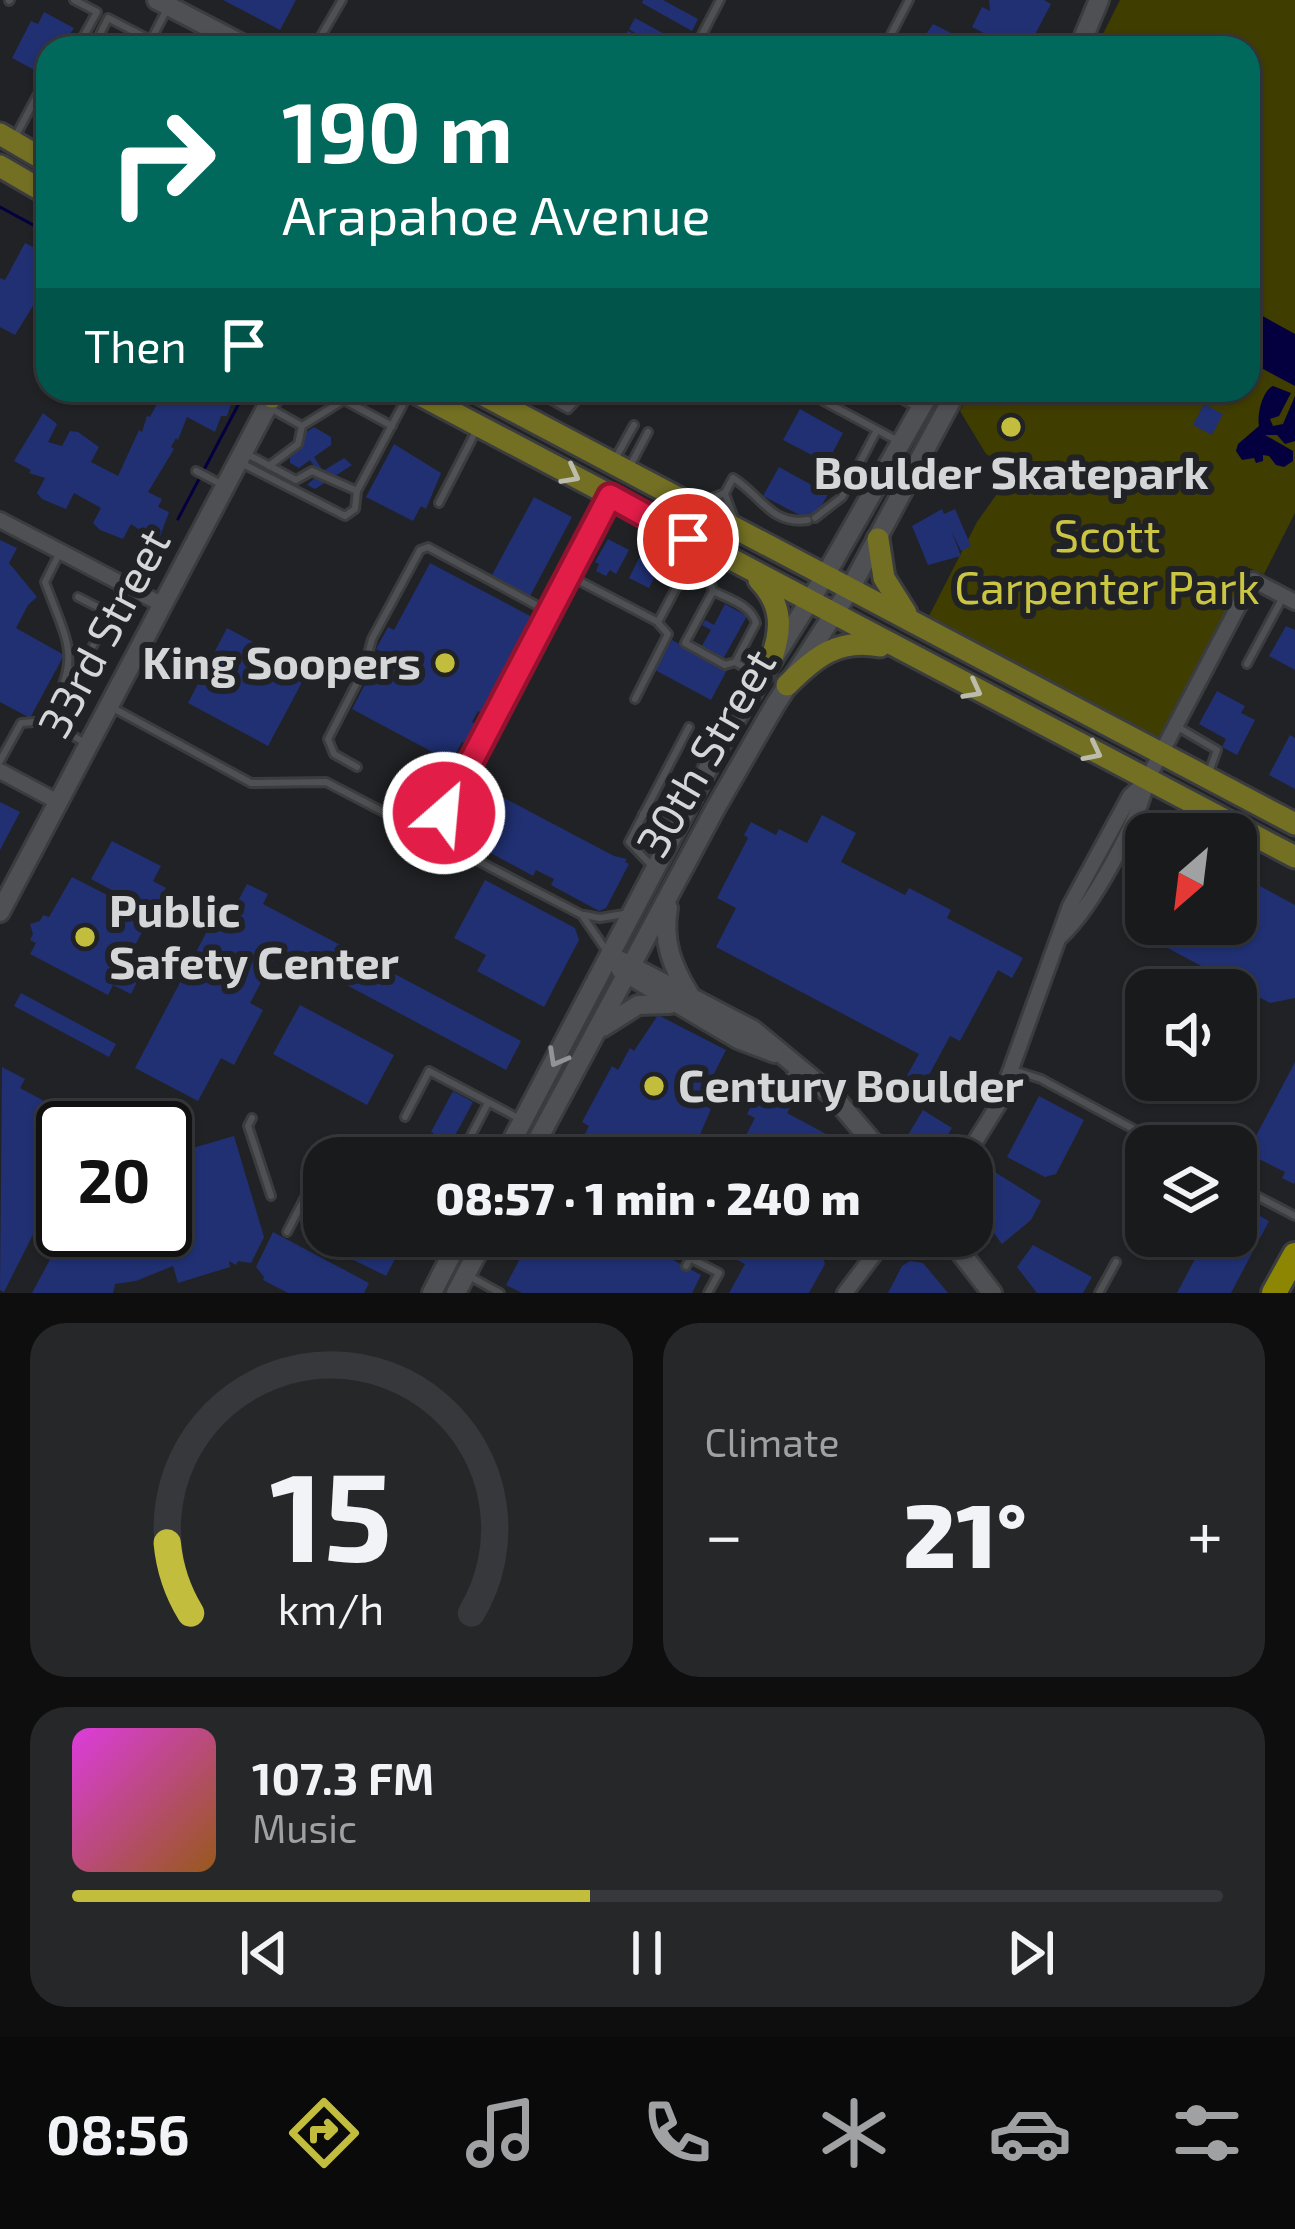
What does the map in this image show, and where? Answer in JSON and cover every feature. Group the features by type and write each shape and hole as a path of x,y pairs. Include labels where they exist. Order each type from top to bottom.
{"highway":[{"path":"1274,1293 1295,1255"}],"main road":[{"path":"1084,36 1100,0"},
{"path":"174,6 228,36"},
{"path":"6,138 36,156"},
{"path":"0,166 36,187"},
{"name":"33rd Street","path":"0,912 163,605 218,483 241,457 269,402"},
{"path":"434,402 610,496 710,561 750,571 1295,857"},
{"path":"503,402 1295,824"},
{"name":"30th Street","path":"514,1137 701,782 924,402"},
{"name":"30th Street","path":"539,1137 673,888 787,686 850,589 951,402"},
{"path":"878,539 887,586 914,623"},
{"path":"750,571 771,594 778,610 778,635 765,669"},
{"path":"787,686 818,656 846,644 872,644 901,652"},
{"path":"673,888 667,944 682,999"},
{"path":"610,958 682,999 753,1030 834,1097 868,1137"},
{"path":"595,1034 638,1005 682,999"},
{"path":"432,1293 450,1257"},
{"path":"456,1293 475,1257"},
{"path":"964,1257 992,1293"}],"street":[{"path":"0,520 163,605"},
{"path":"979,1137 992,1119 1012,1070 1061,936 1080,916 1142,803 1147,780 1253,580 1289,599"},
{"path":"0,771 58,802"},
{"path":"845,1293 872,1257"}],"lane":[{"path":"74,0 97,12 84,36"},
{"path":"321,36 342,0"},
{"path":"700,36 720,0"},
{"path":"890,36 909,0"},
{"path":"154,36 174,6"},
{"path":"98,36 108,18 143,36"},
{"path":"6,138 36,97"},
{"path":"278,402 302,426"},
{"path":"269,466 298,444 302,426 341,402"},
{"path":"348,402 392,426"},
{"path":"241,457 345,517 355,509 357,491 405,402"},
{"path":"439,502 479,426 485,402"},
{"path":"555,402 568,409"},
{"path":"556,433 575,402"},
{"path":"825,402 901,442"},
{"path":"620,468 634,425"},
{"path":"688,504 725,494 733,478 779,516 790,521 812,519 839,501 877,430"},
{"path":"620,468 648,433"},
{"path":"241,457 296,480 312,471 357,491"},
{"path":"196,471 218,483"},
{"path":"725,494 740,530"},
{"path":"431,838 610,496"},
{"path":"357,766 334,754 328,739 364,669 372,639 420,550 428,547 549,612"},
{"path":"46,721 71,661 45,582 60,551"},
{"path":"658,622 683,575 710,561 713,591 685,644"},
{"path":"568,575 658,622 668,634 725,665 735,662 765,669"},
{"path":"69,671 84,664 124,584"},
{"path":"713,591 755,617 735,662"},
{"path":"78,597 109,613"},
{"path":"1247,664 1289,599"},
{"path":"635,699 668,634"},
{"path":"110,706 251,782 326,782 582,915 616,917 637,907"},
{"path":"0,761 20,723 46,721 89,745"},
{"path":"1176,726 1217,750 1206,778"},
{"path":"655,873 645,856 628,842 689,727"},
{"path":"643,814 670,814 686,790 701,782"},
{"path":"582,915 610,958"},
{"path":"787,1084 791,1060"},
{"path":"1012,1070 1041,1079 1126,1125"},
{"path":"405,1118 429,1071 523,1121"},
{"path":"470,1137 488,1103"},
{"path":"252,1118 248,1126 271,1196"},
{"path":"1257,1195 1295,1216"},
{"path":"287,1232 303,1201"},
{"path":"686,1266 690,1258 719,1274 708,1293"},
{"path":"1099,1293 1116,1262"},
{"path":"466,1274 500,1293"}],"green space":[{"name":"Scott Carpenter Park","path":"1120,0 1295,0 1295,513 1264,574 1249,568 1158,739 929,616 977,522 1014,470 986,454 960,411 965,402 1260,402 1260,36 1102,36"}],"shaded area":[{"path":"1260,315 1295,334 1295,386 1260,367"},
{"path":"1273,386 1291,393 1279,416 1270,419 1273,426 1283,424 1295,396 1295,441 1285,444 1277,435 1265,435 1293,451 1293,461 1284,467 1263,455 1263,461 1256,463 1254,458 1242,460 1236,451 1259,426 1261,404"}],"building":[{"path":"223,0 296,0 280,30"},
{"path":"643,0 663,0 698,19 692,31"},
{"path":"989,0 1051,4 1034,36 990,36 972,27 982,7 990,11"},
{"path":"44,12 74,28 69,36 36,36 36,71 12,58 31,21 38,24"},
{"path":"635,18 668,36 640,36 629,29"},
{"path":"933,24 957,36 925,36"},
{"path":"25,243 36,246 36,301 15,335 0,327 0,278 5,280"},
{"path":"158,402 232,402 215,432 187,417 171,447 148,492 162,499 158,507 169,512 158,542 131,524 123,539 100,530 93,523 101,508 74,493 66,509 42,499 37,493 45,478 14,461 43,413 57,424 48,442 62,446 70,431 78,432 99,447 91,462 118,476"},
{"path":"1204,404 1223,414 1212,435 1193,425"},
{"path":"800,409 843,433 827,463 783,440"},
{"path":"314,427 331,437 331,445 314,457 323,471 344,458 352,465 315,489 307,485 319,474 310,460 299,468 290,463 290,455 303,447 302,435"},
{"path":"394,444 441,473 426,509 421,506 413,521 366,497"},
{"path":"779,467 828,494 813,522 763,496"},
{"path":"534,497 572,517 530,596 492,575"},
{"path":"942,509 944,514 955,509 971,546 961,551 951,530 961,556 928,565 912,526"},
{"path":"608,539 629,550 616,574 610,570 606,576 596,571 599,564 595,562"},
{"path":"0,540 17,548 9,563 37,597 16,628 64,655 30,718 0,702"},
{"path":"639,558 659,568 649,588 629,578"},
{"name":"King Soopers","path":"430,563 532,617 515,650 520,652 486,715 478,711 472,722 478,725 468,745 462,742 451,762 352,709 382,652 376,649 388,627 394,630"},
{"path":"725,604 747,616 722,661 700,649 711,630 702,625 705,620 714,625"},
{"path":"1286,626 1295,630 1295,670 1269,656"},
{"path":"227,628 308,671 268,746 188,703"},
{"path":"672,640 727,670 711,700 655,670"},
{"path":"1217,691 1245,706 1241,713 1255,720 1237,755 1222,747 1226,739 1199,724"},
{"path":"1290,735 1295,738 1295,789 1269,775"},
{"path":"485,788 627,859 629,864 606,908 599,911 551,885 554,879 536,870 533,876 460,836"},
{"path":"0,802 20,812 0,850"},
{"path":"822,815 856,833 841,862 905,895 909,888 951,910 947,918 1023,958 1012,978 998,970 960,1041 950,1036 922,1088 905,1079 919,1054 716,947 736,908 717,898 748,838 744,835 751,822 807,843"},
{"name":"Public Safety Center","path":"112,841 161,866 153,881 166,888 157,904 147,899 140,912 150,917 131,953 140,976 131,994 113,985 108,995 30,954 36,943 30,940 30,924 43,915 49,917 72,877 115,899 117,893 91,879"},
{"path":"485,880 575,928 579,940 544,1007 477,971 486,955 454,938"},
{"path":"247,884 268,894 263,904 521,1041 506,1070 279,949 250,1003 263,1010 234,1065 221,1058 198,1101 135,1068 215,916 227,922"},
{"path":"1257,884 1295,905 1295,998 1270,1003 1257,996 1257,969 1207,969 1162,945 1257,945"},
{"path":"21,993 116,1044 109,1057 14,1006"},
{"path":"300,1005 394,1055 367,1105 273,1054"},
{"name":"Century Boulder","path":"658,1015 726,1050 699,1103 711,1109 699,1137 583,1137 589,1126 582,1122 612,1066 618,1070 630,1048 634,1051"},
{"path":"1295,1062 1294,1184 1282,1178 1285,1172 1257,1158 1257,1134"},
{"path":"2,1067 25,1079 20,1088 44,1101 36,1101 36,1229 4,1292 0,1290"},
{"path":"780,1080 799,1090 787,1113 832,1137 745,1137 755,1118 747,1114 758,1093 770,1099"},
{"path":"453,1091 473,1102 454,1137 431,1132"},
{"path":"1039,1096 1084,1120 1056,1174 1045,1177 1007,1157"},
{"path":"923,1110 952,1128 946,1137 908,1135"},
{"path":"234,1136 264,1237 251,1263 229,1261 230,1267 178,1283 173,1266 115,1284 113,1293 32,1293 51,1257 192,1257 192,1148"},
{"path":"993,1171 1041,1201 1031,1220 1002,1244 993,1232"},
{"path":"1257,1214 1269,1221 1257,1244"},
{"path":"273,1232 303,1248 303,1257 320,1257 369,1283 364,1293 288,1293 263,1280 256,1267"},
{"path":"1033,1245 1092,1277 1083,1293 1037,1293 1017,1267"},
{"path":"348,1257 396,1257 386,1276"},
{"path":"521,1257 668,1257 701,1275 692,1293 522,1293 506,1285"},
{"path":"732,1257 823,1257 825,1264 809,1293 729,1293 745,1264"},
{"path":"1196,1257 1250,1257 1231,1293 1177,1293"},
{"path":"910,1261 923,1263 948,1293 888,1293 902,1266"}],"waterway":[{"path":"0,207 36,226"},
{"path":"178,519 240,402"}],"place":[{"name":"Boulder Skatepark","path":"1011,427"},
{"name":"King Soopers","path":"445,663"},
{"name":"Public Safety Center","path":"85,937"},
{"name":"Century Boulder","path":"654,1086"}],"route":[{"path":"444,813 610,496 688,539"}]}
